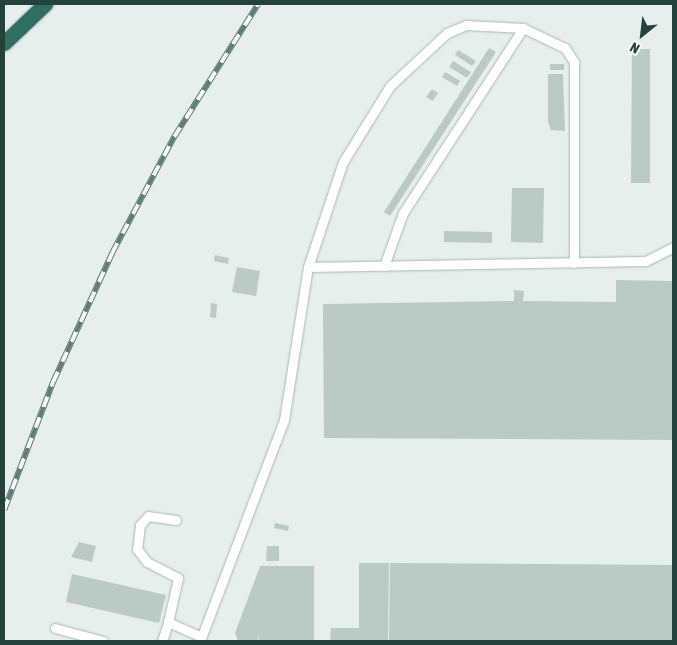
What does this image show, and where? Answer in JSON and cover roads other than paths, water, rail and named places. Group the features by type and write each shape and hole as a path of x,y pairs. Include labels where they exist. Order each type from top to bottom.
{"highway":[{"path":"4,42 45,4"}],"lane":[{"path":"168,622 201,639 284,420 308,267 343,162 390,86 447,33 466,25 523,28 565,48 574,62 574,263"},
{"path":"384,266 403,213 523,28"},
{"path":"308,267 646,261 673,247"},
{"path":"162,641 178,578 142,558 137,540 148,516 176,520"},
{"path":"55,628 103,641"}],"railway":[{"path":"4,510 53,382 112,253 174,137 258,4"}]}
